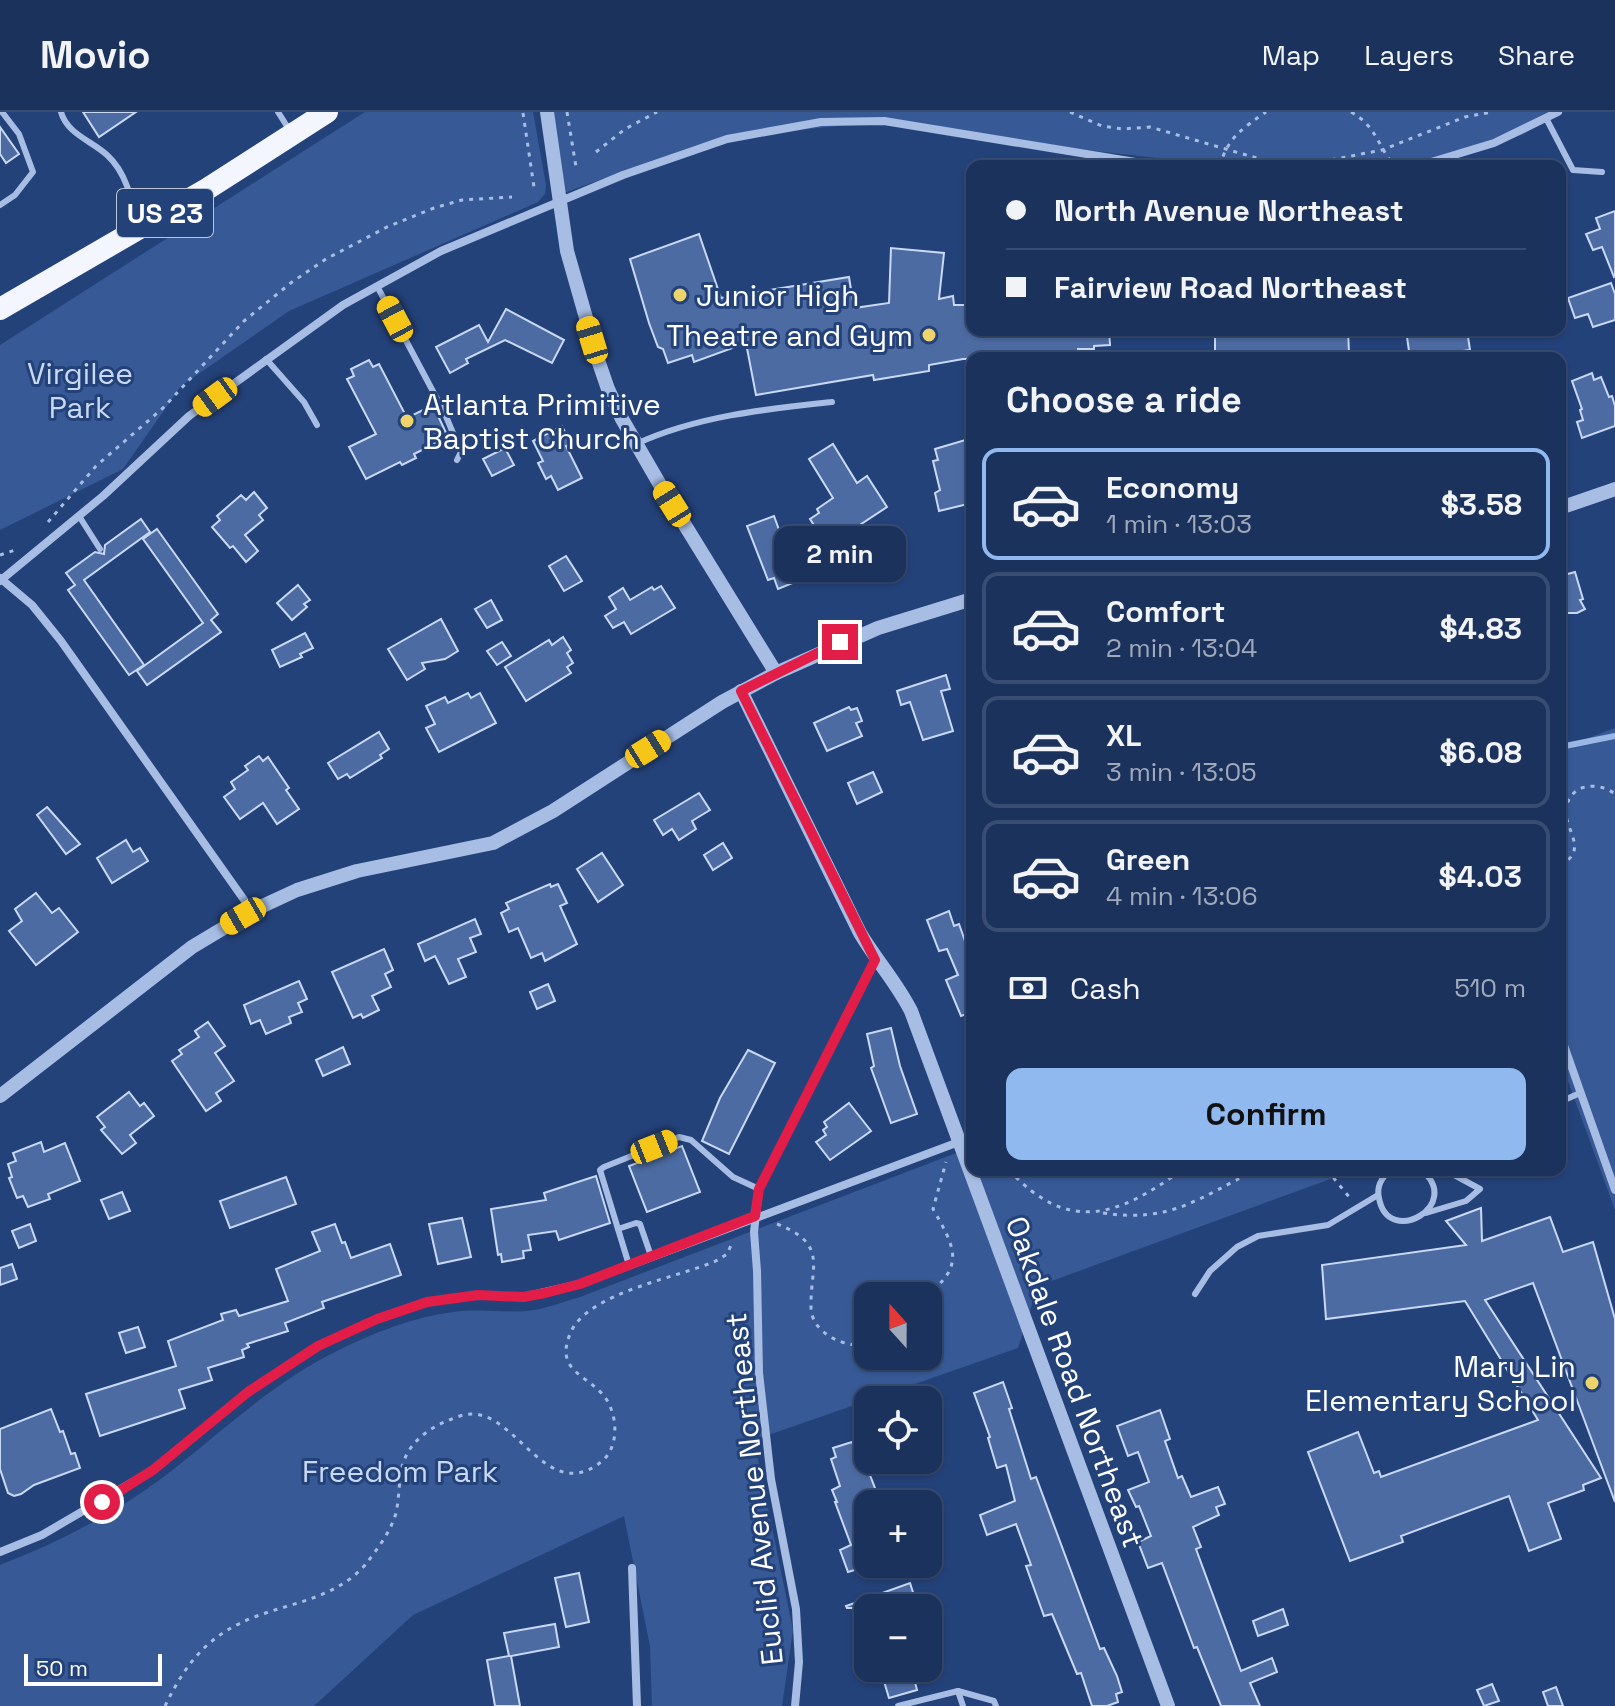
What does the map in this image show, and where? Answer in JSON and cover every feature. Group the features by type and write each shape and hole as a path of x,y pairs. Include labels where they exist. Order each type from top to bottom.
{"highway":[{"name":"US 23","path":"0,309 138,229 327,112"}],"street":[{"path":"547,112 567,251 598,360 622,419 776,673"},
{"path":"1438,160 1494,143 1547,120 1558,112"},
{"path":"252,911 61,641 32,605 1,580 79,516 189,416 343,305 441,251 623,175 727,139 821,122 884,121 1095,160"},
{"path":"1566,506 1615,489"},
{"path":"0,1096 192,947 252,911 297,890 357,871 493,843 553,811 741,691 776,673 840,642 966,601"},
{"name":"Oakdale Road Northeast","path":"741,691 875,960 901,992 911,1011 965,1140"},
{"name":"Euclid Avenue Northeast","path":"795,1706 799,1662 796,1609 771,1479 759,1373 755,1216 759,1189 875,960"},
{"path":"1566,1052 1615,1190"},
{"path":"0,1552 42,1535 102,1502 153,1470 259,1384 318,1346 377,1319 427,1302 478,1295 523,1297 580,1284 965,1140"},
{"name":"Oakdale Road Northeast","path":"978,1176 1168,1706"},
{"path":"632,1568 637,1706"}],"lane":[{"path":"0,205 15,195 33,172 19,134 2,112"},
{"path":"61,112 70,128 107,155 120,170 129,190 138,229"},
{"path":"278,112 292,134"},
{"path":"1547,120 1573,170 1602,172"},
{"path":"377,286 445,414 461,452 457,460"},
{"path":"266,359 304,402 317,425"},
{"path":"636,444 695,423 766,409 832,402"},
{"path":"79,516 100,549"},
{"path":"1566,1099 1580,1093"},
{"path":"629,1265 600,1170 679,1137 691,1140 733,1177 759,1189"},
{"path":"1385,1176 1378,1195 1384,1212 1404,1221 1466,1201 1480,1189 1456,1176"},
{"path":"1426,1176 1433,1184 1434,1195 1426,1213"},
{"path":"1195,1294 1210,1271 1237,1247 1258,1236 1328,1225 1378,1195"},
{"path":"618,1229 640,1224 651,1256"},
{"path":"898,1706 958,1691 994,1701 996,1706"},
{"path":"958,1691 963,1706"}],"path":[{"path":"567,112 576,167"},
{"path":"596,152 625,129 657,112"},
{"path":"1070,112 1102,126 1122,129 1150,127 1263,160"},
{"path":"1222,160 1236,132 1266,112"},
{"path":"1351,112 1368,121 1390,160"},
{"path":"1330,160 1382,150 1465,117 1492,112"},
{"path":"523,113 534,187"},
{"path":"46,524 96,466 163,408 244,321 292,282 326,259 387,227 434,208 462,200 512,197"},
{"path":"0,555 17,549"},
{"path":"1566,861 1573,854 1575,840 1566,808 1571,797 1579,789 1592,785 1615,794"},
{"path":"940,1282 950,1270 953,1246 933,1209 946,1161 951,1160"},
{"path":"1015,1176 1051,1205 1075,1212 1132,1217 1156,1216 1183,1207 1244,1176"},
{"path":"1099,1212 1140,1196 1172,1176"},
{"path":"1334,1176 1352,1201"},
{"path":"771,1226 776,1224 791,1229 810,1248 816,1266 811,1308 819,1327 848,1345 854,1345"},
{"path":"165,1706 182,1673 213,1640 257,1616 322,1596 347,1582 364,1566 395,1515 406,1454 433,1427 464,1414 485,1417 517,1437 549,1467 574,1474 598,1464 611,1451 615,1439 614,1419 601,1393 569,1365 567,1350 571,1330 577,1321 621,1293 718,1260 727,1254 734,1239"}],"green space":[{"name":"Virgilee Park","path":"365,112 533,112 545,194 538,202 289,311 181,386 123,469 0,530 0,345"},
{"path":"553,112 1557,112 1524,134 1448,160 1175,160 1033,144 884,121 725,138 694,146 561,194"},
{"path":"1615,728 1615,1210 1566,1075 1566,747"},
{"name":"Freedom Park","path":"966,1149 966,1176 1339,1176 1038,1286 1018,1348 909,1386 854,1386 854,1405 754,1440 793,1630 782,1706 652,1706 650,1646 624,1516 413,1615 314,1706 0,1706 0,1565 63,1538 123,1505 291,1377 353,1343 395,1326 439,1314 472,1310 527,1311 580,1297"}],"building":[{"path":"83,112 136,112 99,137"},
{"path":"0,127 19,154 6,163 0,154"},
{"path":"1615,211 1614,277 1602,247 1593,250 1586,234 1600,229 1596,218"},
{"name":"Theatre and Gym","path":"699,234 721,298 849,277 854,308 889,303 891,248 944,253 939,299 953,296 954,305 966,305 966,336 1109,336 1110,345 1078,349 1078,352 966,352 966,359 929,365 929,371 874,380 873,375 756,395 746,343 694,362 692,355 668,363 649,323 630,259"},
{"path":"1611,283 1615,294 1615,320 1593,327 1588,314 1575,318 1568,298"},
{"path":"506,309 564,340 552,363 505,340 466,359 468,363 450,373 436,347 479,325 488,342"},
{"path":"1215,336 1348,336 1349,352 1215,352"},
{"path":"1407,336 1468,336 1470,350 1409,352"},
{"name":"Atlanta Primitive Baptist Church","path":"369,360 373,367 379,364 407,418 433,405 448,437 414,454 416,458 402,465 400,462 366,479 349,447 376,434 347,379 354,376 351,369"},
{"path":"1592,373 1594,380 1601,377 1609,397 1612,396 1615,426 1582,438 1577,422 1583,420 1582,409 1572,381"},
{"path":"562,426 571,444 566,446 582,478 558,490 551,476 546,479 538,463 543,461 533,441"},
{"path":"966,440 966,504 939,511 935,493 940,490 933,461 938,460 935,449"},
{"path":"833,444 857,483 867,476 887,507 826,544 810,519 819,513 817,509 833,498 809,459"},
{"path":"505,448 514,465 492,476 483,459"},
{"path":"254,492 267,508 259,515 263,520 245,535 258,551 246,562 212,527 220,520 217,516 241,495 246,500"},
{"path":"774,516 790,560 802,555 810,576 778,589 774,578 768,580 747,526"},
{"path":"141,519 150,532 84,580 144,665 129,675 68,590 75,585 66,573 95,552 104,554 105,545"},
{"path":"157,529 218,614 211,620 221,632 147,685 137,671 203,623 143,539"},
{"path":"566,556 582,581 564,591 549,566"},
{"path":"1575,572 1583,599 1580,600 1585,609 1577,613 1566,611 1566,574"},
{"path":"298,585 310,600 304,604 307,607 292,620 277,603"},
{"path":"661,586 675,608 631,634 624,622 613,628 605,616 616,609 609,597 623,588 630,600 652,587 654,590"},
{"path":"491,600 502,620 487,628 475,609"},
{"path":"441,619 458,651 445,659 422,663 425,669 407,680 388,649"},
{"path":"305,633 313,648 280,667 272,650"},
{"path":"563,637 571,650 567,653 573,663 567,667 571,673 526,701 505,667 549,640 552,645"},
{"path":"502,642 511,656 497,665 487,651"},
{"path":"946,675 950,689 941,691 953,731 923,740 910,702 901,705 897,691"},
{"path":"468,693 471,698 480,693 496,723 439,752 426,728 435,724 426,706 445,697 448,703"},
{"path":"849,707 851,710 857,708 862,721 856,723 862,736 827,751 814,723"},
{"path":"379,732 389,749 380,755 382,758 350,778 347,774 338,779 328,763"},
{"path":"259,756 263,761 268,757 299,809 277,824 263,803 240,819 224,797 235,789 231,782 248,770 245,766"},
{"path":"873,772 882,792 857,804 848,783"},
{"path":"699,793 710,810 692,821 696,829 679,840 672,829 663,835 654,820"},
{"path":"47,807 80,844 66,854 37,815"},
{"path":"126,840 133,852 140,848 148,861 112,883 97,858"},
{"path":"723,843 732,858 713,870 704,855"},
{"path":"602,853 623,885 598,902 577,869"},
{"path":"550,884 551,887 558,884 567,903 560,906 577,944 545,961 542,953 531,958 518,928 509,932 501,913 509,909 506,903"},
{"path":"36,893 52,913 59,908 78,932 36,965 9,931 22,921 15,909"},
{"path":"949,911 954,926 959,924 966,944 966,1014 961,1016 946,980 958,975 947,949 939,951 927,920"},
{"path":"475,919 481,934 470,938 476,952 458,959 466,977 449,984 435,956 425,961 418,944"},
{"path":"384,949 393,970 385,974 391,987 372,996 379,1010 363,1018 361,1014 353,1018 332,972"},
{"path":"299,981 307,999 298,1003 302,1012 289,1017 291,1023 266,1034 260,1020 251,1024 244,1005"},
{"path":"548,984 555,1001 537,1009 530,992"},
{"path":"208,1022 225,1046 215,1053 234,1081 216,1093 221,1101 206,1111 172,1061 182,1054 179,1050 199,1037 195,1031"},
{"path":"891,1028 917,1114 891,1123 871,1068 874,1066 867,1034"},
{"path":"343,1047 350,1064 323,1076 316,1060"},
{"path":"748,1050 775,1063 729,1154 702,1141 720,1098"},
{"path":"129,1092 140,1106 144,1103 154,1116 130,1135 136,1143 122,1154 101,1130 105,1127 97,1117"},
{"path":"849,1103 871,1131 830,1160 816,1142 826,1135 824,1122"},
{"path":"41,1142 44,1152 65,1143 80,1181 48,1194 50,1199 28,1207 23,1196 17,1198 9,1178 12,1177 8,1164 16,1161 13,1153"},
{"path":"682,1146 700,1192 647,1212 629,1166"},
{"path":"596,1176 610,1223 559,1240 556,1231 528,1235 531,1250 523,1251 524,1258 502,1262 501,1254 498,1255 491,1209 546,1200 544,1193"},
{"path":"286,1177 296,1204 230,1228 220,1201"},
{"path":"122,1192 130,1211 109,1219 101,1200"},
{"name":"Mary Lin Elementary School","path":"1481,1208 1482,1241 1550,1217 1563,1252 1593,1242 1615,1319 1615,1502 1533,1283 1485,1300 1601,1478 1583,1485 1584,1490 1548,1503 1561,1539 1529,1551 1509,1496 1401,1536 1403,1542 1350,1561 1308,1452 1358,1432 1374,1473 1379,1471 1381,1477 1538,1420 1465,1301 1326,1319 1322,1265 1466,1245 1446,1221"},
{"path":"462,1218 471,1257 438,1264 429,1224"},
{"path":"30,1224 36,1241 19,1248 12,1231"},
{"path":"335,1224 351,1258 390,1244 401,1275 322,1302 324,1308 285,1323 288,1331 247,1344 249,1347 242,1350 244,1357 208,1368 212,1380 179,1390 185,1408 100,1436 86,1394 176,1366 168,1341 223,1320 221,1314 236,1310 239,1316 288,1301 276,1269 320,1251 312,1232"},
{"path":"12,1264 17,1279 0,1285 0,1268"},
{"path":"138,1327 145,1347 126,1353 119,1333"},
{"path":"1003,1382 1031,1479 1036,1477 1100,1649 1104,1648 1117,1676 1122,1692 1116,1694 1118,1702 1107,1706 1092,1706 1081,1673 1077,1674 1052,1614 1044,1616 1026,1566 1031,1565 1016,1524 987,1535 980,1515 1015,1501 1006,1465 997,1468 974,1393"},
{"path":"51,1409 80,1468 14,1496 8,1493 0,1469 0,1429"},
{"path":"1160,1410 1170,1439 1165,1441 1178,1478 1182,1476 1191,1497 1218,1487 1225,1504 1216,1507 1219,1515 1193,1527 1201,1547 1196,1549 1241,1671 1272,1658 1277,1672 1250,1683 1260,1706 1221,1706 1197,1647 1194,1648 1162,1563 1148,1568 1138,1542 1151,1536 1139,1506 1136,1507 1128,1490 1149,1482 1138,1452 1128,1456 1117,1426"},
{"path":"852,1442 854,1474 870,1474 876,1490 854,1490 854,1570 848,1572 840,1550 851,1545 832,1490 840,1486 831,1459 836,1457 833,1448"},
{"path":"579,1573 589,1622 566,1627 555,1578"},
{"path":"910,1583 914,1594 879,1594"},
{"path":"1283,1609 1288,1625 1258,1636 1253,1621"},
{"path":"555,1624 559,1647 511,1656 520,1706 495,1706 487,1660 509,1656 504,1633"},
{"path":"884,1682 915,1682 917,1690 889,1698"},
{"path":"1492,1684 1499,1701 1484,1706 1477,1690"},
{"path":"1556,1687 1563,1706 1548,1706 1543,1692"}],"waterway":[{"path":"1566,746 1615,736"}],"place":[{"name":"Junior High","path":"680,295"},
{"name":"Theatre and Gym","path":"929,335"},
{"name":"Atlanta Primitive Baptist Church","path":"407,421"},
{"name":"Mary Lin Elementary School","path":"1592,1383"}],"route":[{"path":"102,1502 153,1470 248,1392 318,1346 377,1319 427,1302 478,1295 523,1297 580,1284 755,1216 759,1189 875,960 741,691 840,642"}]}
